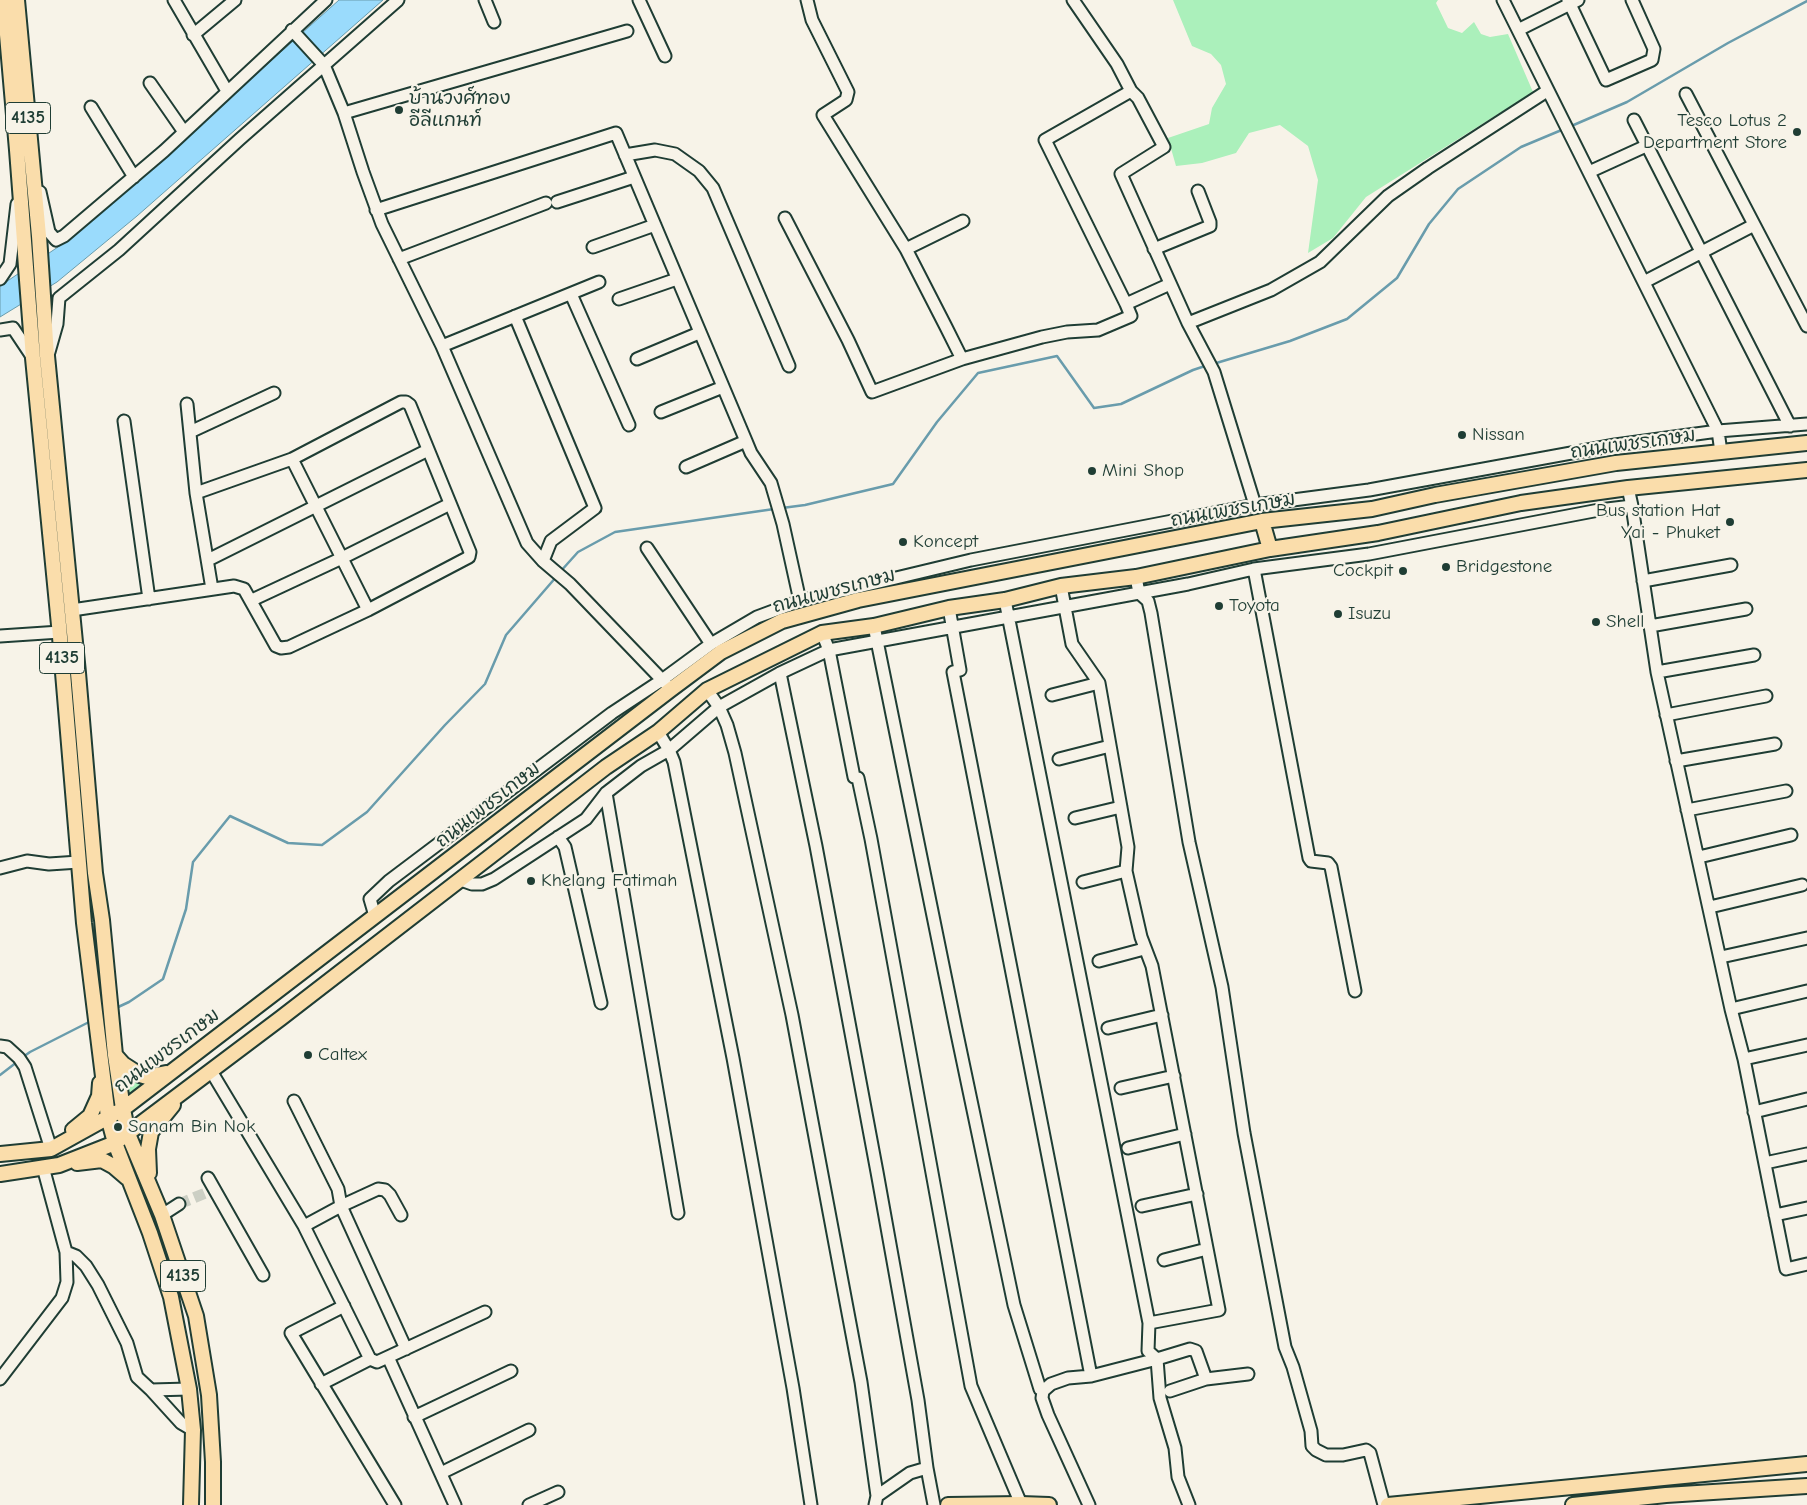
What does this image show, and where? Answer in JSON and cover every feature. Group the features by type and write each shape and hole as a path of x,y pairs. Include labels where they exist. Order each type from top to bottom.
{"main road":[{"name":"4135","path":"4,0 33,358 60,632 79,862 108,1117 115,1143 150,1232 171,1297 189,1389 193,1430 191,1505"},
{"name":"4135","path":"17,0 40,236 47,356 95,873 102,920 115,1054 128,1134 162,1215 196,1316 209,1395 213,1462 213,1505"},
{"name":"ถนนเพชรเกษม","path":"0,1154 51,1149 123,1109 375,916 666,685 721,652 782,621 856,594 1262,521 1372,509 1435,495 1616,463 1807,443"},
{"name":"ถนนเพชรเกษม","path":"0,1174 59,1165 115,1143 394,932 606,767 658,732 707,690 822,633 874,626 949,608 1005,600 1061,586 1136,576 1270,549 1378,533 1521,503 1628,488 1807,470"},
{"path":"1262,521 1270,549"},
{"path":"375,916 394,932"},
{"path":"115,1054 123,1064 140,1075 160,1075 173,1070"},
{"path":"51,1149 90,1116 99,1096 102,1060"},
{"path":"150,1183 148,1149 151,1132 165,1113 191,1087"},
{"path":"59,1165 102,1160 113,1166 129,1180"},
{"path":"1388,1505 1807,1464"},
{"path":"1786,1466 1788,1488"},
{"path":"1573,1505 1663,1500 1807,1486"},
{"path":"948,1505 1049,1505"}],"street":[{"path":"193,35 235,0"},
{"path":"31,149 49,232 56,240 64,236 134,177 326,0"},
{"path":"47,356 57,324 59,298 119,250 398,0"},
{"path":"485,0 494,22"},
{"path":"639,0 665,56"},
{"path":"807,0 812,20 848,92 846,100 823,115 906,249 962,359"},
{"path":"1073,0 1117,64 1131,91 1138,98 1164,147 1120,174 1188,323 1214,372 1255,505"},
{"path":"1503,0 1718,431 1721,452"},
{"path":"1518,30 1572,1 1606,80 1652,60 1654,48 1632,0"},
{"path":"176,1 193,35 227,91"},
{"path":"292,30 324,65 344,113 376,210 442,346 527,543 543,561 570,584 666,685 711,644 757,617 800,601 856,594 971,560 1255,505 1369,490 1615,445 1718,431 1807,424"},
{"path":"344,113 627,31"},
{"path":"150,83 184,132"},
{"path":"785,218 848,340 872,392 962,359 1048,336 1098,330 1131,316 1046,140 1131,91"},
{"path":"1188,323 1271,290 1320,262 1388,196 1547,91"},
{"path":"1686,94 1807,326"},
{"path":"90,107 134,177"},
{"path":"1634,120 1790,426"},
{"path":"376,210 616,133 751,453 771,483 783,524 800,601"},
{"path":"1589,172 1646,146"},
{"path":"625,155 655,150 675,154 692,165 713,188 789,366"},
{"path":"399,259 551,202 634,177"},
{"path":"0,279 10,264 20,183"},
{"path":"1154,248 1210,226 1198,191"},
{"path":"906,249 962,220"},
{"path":"1644,282 1754,224"},
{"path":"593,247 655,225"},
{"path":"619,299 677,278"},
{"path":"442,346 599,282"},
{"path":"1126,304 1170,284"},
{"path":"571,294 629,425"},
{"path":"515,316 595,508 552,541 543,561"},
{"path":"0,330 13,328 33,358"},
{"path":"637,359 699,333"},
{"path":"661,412 723,387"},
{"path":"190,432 274,393"},
{"path":"72,610 234,586 244,589 252,600 276,646 289,648 368,610 469,557 470,552 410,405 406,402 401,402 292,459 196,493"},
{"path":"187,404 196,493 212,589"},
{"path":"124,422 149,599"},
{"path":"686,467 746,441"},
{"path":"208,560 428,450"},
{"path":"292,459 368,610"},
{"path":"1628,488 1657,672 1710,906 1731,1009 1744,1059 1786,1269 1807,1264"},
{"path":"252,600 450,504"},
{"path":"461,880 472,884 482,884 494,879 586,819 606,793 641,766 669,750 718,707 780,673 830,650 1188,584 1254,569 1369,554 1632,506"},
{"path":"647,548 711,644"},
{"path":"1643,581 1731,565"},
{"path":"1254,569 1309,858 1311,861 1328,863 1331,867 1355,991"},
{"path":"1136,576 1139,593 1148,601 1151,613 1189,842 1222,986 1244,1134 1285,1347 1294,1367 1311,1431 1312,1446 1326,1455 1343,1455 1362,1450 1370,1453 1384,1505"},
{"path":"1061,586 1072,644 1099,683 1128,848 1126,872 1144,949 1152,966 1219,1310 1149,1323"},
{"path":"1005,600 1149,1323 1148,1352 1157,1359 1160,1398 1175,1448 1178,1477 1189,1505"},
{"path":"949,608 960,670 953,672 1091,1376"},
{"path":"1650,626 1746,609"},
{"path":"874,626 1014,1305 1040,1389 1043,1391"},
{"path":"0,636 60,632"},
{"path":"822,633 830,650 854,777 858,778 871,839 971,1386 1021,1504"},
{"path":"1657,672 1754,655"},
{"path":"780,673 816,846 875,1163 918,1400 934,1505"},
{"path":"1052,695 1099,683"},
{"path":"707,690 718,707 730,734 735,753 794,1025 861,1382 876,1500"},
{"path":"1666,715 1766,696"},
{"path":"658,732 674,762 733,1058 793,1388 811,1505"},
{"path":"1676,761 1775,744"},
{"path":"1059,759 1110,746"},
{"path":"606,767 618,784"},
{"path":"1687,810 1786,792"},
{"path":"606,793 678,1213"},
{"path":"1075,818 1121,807"},
{"path":"1699,857 1791,835"},
{"path":"558,836 566,847 601,1003"},
{"path":"0,868 27,861 49,864 79,862"},
{"path":"1083,882 1126,872"},
{"path":"1710,906 1802,885"},
{"path":"1721,957 1807,938"},
{"path":"1099,961 1144,949"},
{"path":"1731,1009 1807,991"},
{"path":"1108,1028 1162,1015"},
{"path":"0,1046 7,1047 22,1062 51,1149"},
{"path":"1744,1059 1807,1046"},
{"path":"211,1070 304,1226 370,1359 377,1362 485,1312"},
{"path":"1121,1088 1174,1076"},
{"path":"1754,1112 1807,1099"},
{"path":"294,1101 338,1189 341,1206 406,1349"},
{"path":"1128,1148 1185,1134"},
{"path":"1765,1163 1807,1154"},
{"path":"0,1379 62,1298 68,1282 66,1252 43,1167"},
{"path":"208,1178 263,1275"},
{"path":"304,1226 378,1189 385,1190 390,1195 401,1215"},
{"path":"208,1192 220,1199"},
{"path":"1142,1206 1197,1194"},
{"path":"162,1215 179,1204"},
{"path":"1776,1215 1807,1208"},
{"path":"1164,1260 1207,1249"},
{"path":"66,1252 76,1256 86,1266 98,1285 127,1343 137,1377 181,1423 193,1430"},
{"path":"344,1306 291,1333 395,1505"},
{"path":"1089,1505 1048,1415 1042,1398 1043,1391 1051,1384 1068,1378 1091,1376 1190,1349 1196,1351 1206,1379"},
{"path":"388,1357 455,1505"},
{"path":"321,1384 370,1359"},
{"path":"414,1416 511,1371"},
{"path":"1170,1391 1206,1379 1248,1374"},
{"path":"151,1390 189,1389"},
{"path":"441,1473 529,1430"},
{"path":"876,1500 910,1473 928,1468"},
{"path":"530,1505 558,1492"}],"green space":[{"path":"1173,0 1438,0 1436,3 1448,28 1462,33 1474,22 1481,34 1490,37 1508,34 1533,92 1366,197 1333,238 1308,253 1318,180 1308,146 1280,125 1249,133 1236,153 1202,163 1176,166 1168,138 1209,124 1212,108 1226,84 1221,65 1211,54 1192,46"},
{"path":"124,1073 132,1078 150,1082 126,1098"}],"water":[{"path":"339,0 383,0 137,216 57,282 0,317 0,286 58,247 102,212"}],"waterway":[{"path":"1569,127 1627,102 1728,43 1807,1"},
{"path":"1213,364 1290,341 1347,319 1397,278 1429,224 1458,189 1521,147 1564,129"},
{"path":"782,508 805,505 893,484 937,422 978,373 1057,356 1094,408 1121,404 1193,370 1208,365"},
{"path":"560,572 578,552 615,532 774,509"},
{"path":"116,1008 129,1002 163,979 186,909 193,862 230,816 288,843 322,845 367,812 445,725 485,684 506,635 557,576"},
{"path":"23,1057 91,1021"},
{"path":"0,1075 17,1062"}],"tunnel":[{"path":"179,1204 208,1192"}],"place":[{"name":"บ้านวงศ์ทอง อีลีแกนท์","path":"399,110"},
{"name":"Tesco Lotus 2 Department Store","path":"1797,132"},
{"name":"Nissan","path":"1462,435"},
{"name":"Mini Shop","path":"1092,471"},
{"name":"Bus station Hat Yai - Phuket","path":"1730,522"},
{"name":"Koncept","path":"903,542"},
{"name":"Bridgestone","path":"1446,567"},
{"name":"Cockpit","path":"1403,571"},
{"name":"Toyota","path":"1219,606"},
{"name":"Isuzu","path":"1338,614"},
{"name":"Shell","path":"1596,622"},
{"name":"Khelang Fatimah","path":"531,881"},
{"name":"Caltex","path":"308,1055"},
{"name":"Sanam Bin Nok","path":"118,1127"}]}
